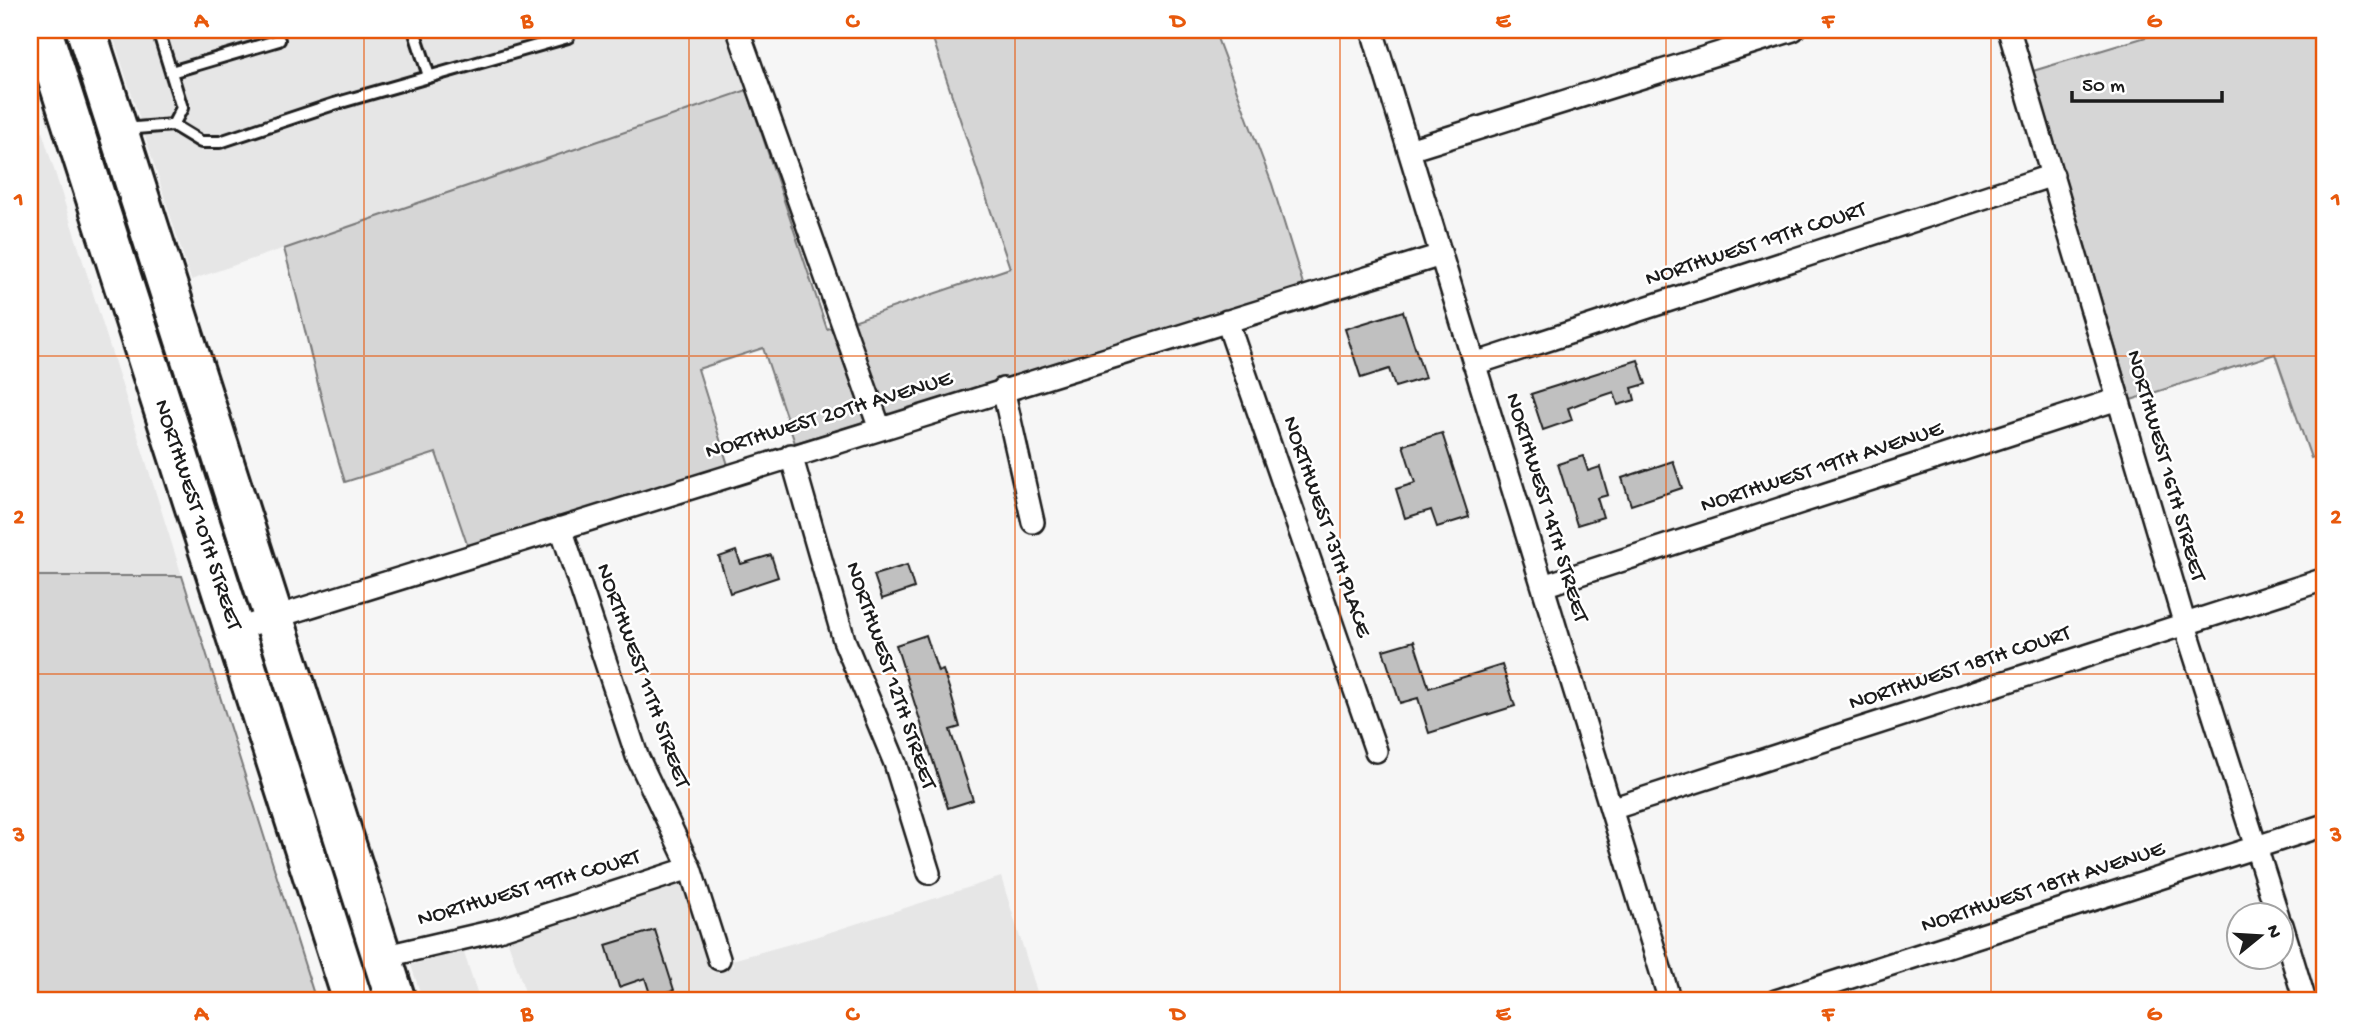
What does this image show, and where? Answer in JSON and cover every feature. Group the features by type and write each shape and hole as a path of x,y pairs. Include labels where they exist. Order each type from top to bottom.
{"highway":[{"name":"NORTHWEST 10TH STREET","path":"42,30 353,1001"},
{"name":"NORTHWEST 10TH STREET","path":"86,30 396,1001"},
{"path":"59,82 83,114 99,124 117,129"}],"street":[{"path":"738,30 880,429"},
{"name":"NORTHWEST 14TH STREET","path":"1372,30 1670,1001"},
{"path":"1409,150 1793,30"},
{"name":"NORTHWEST 16TH STREET","path":"2008,30 2185,625 2274,902"},
{"name":"NORTHWEST 19TH COURT","path":"1474,364 2053,175"},
{"name":"NORTHWEST 20TH AVENUE","path":"234,630 1441,255"},
{"name":"NORTHWEST 13TH PLACE","path":"1227,321 1376,751"},
{"path":"1003,389 1033,522"},
{"name":"NORTHWEST 19TH AVENUE","path":"1543,586 2118,399"},
{"name":"NORTHWEST 12TH STREET","path":"791,455 844,640 895,764 929,873"},
{"name":"NORTHWEST 11TH STREET","path":"561,528 637,756 690,868 719,959"},
{"name":"NORTHWEST 18TH COURT","path":"1611,809 2325,579"},
{"name":"NORTHWEST 18TH AVENUE","path":"1776,1001 2325,825"},
{"name":"NORTHWEST 19TH COURT","path":"382,957 499,930 690,868"},
{"path":"2296,972 2305,1001"}],"lane":[{"path":"159,30 182,108 173,125"},
{"path":"414,30 429,76"},
{"path":"117,129 173,125 201,142 220,142 429,76 568,37"},
{"path":"171,72 279,40"}],"shaded area":[{"path":"111,30 725,30 747,90 191,280"},
{"path":"930,30 1214,30 1272,184 1304,287 887,416 853,321 1010,268"},
{"path":"2169,30 2325,30 2325,453 2311,458 2275,354 2131,400 2033,71"},
{"path":"747,90 827,329 831,328 865,422 795,443 763,348 698,369 728,465 468,547 436,453 345,482 284,249"},
{"path":"30,93 182,576 30,576"},
{"path":"30,576 182,576 316,1001 30,1001"},
{"path":"1001,877 1040,1001 528,1001 507,938 682,882 712,972 733,966 732,960 815,937"},
{"path":"463,950 480,1001 423,1001 411,965"}],"building":[{"path":"1403,311 1425,378 1395,387 1389,369 1361,378 1345,329"},
{"path":"1638,360 1646,384 1632,388 1635,400 1618,405 1614,392 1568,408 1572,420 1543,430 1531,394"},
{"path":"1442,433 1469,517 1437,527 1431,510 1405,518 1396,489 1415,483 1403,445"},
{"path":"1583,456 1588,471 1600,467 1608,495 1597,498 1603,517 1577,525 1558,464"},
{"path":"1673,461 1682,488 1631,505 1622,478"},
{"path":"736,551 741,564 771,555 778,577 730,593 719,557"},
{"path":"907,565 914,588 882,599 874,575"},
{"path":"926,635 938,672 943,670 950,691 960,727 950,730 973,800 948,808 896,645"},
{"path":"1414,641 1429,688 1502,665 1515,706 1429,733 1418,698 1400,703 1383,650"},
{"path":"655,930 674,990 651,997 645,978 619,987 606,945"}]}
